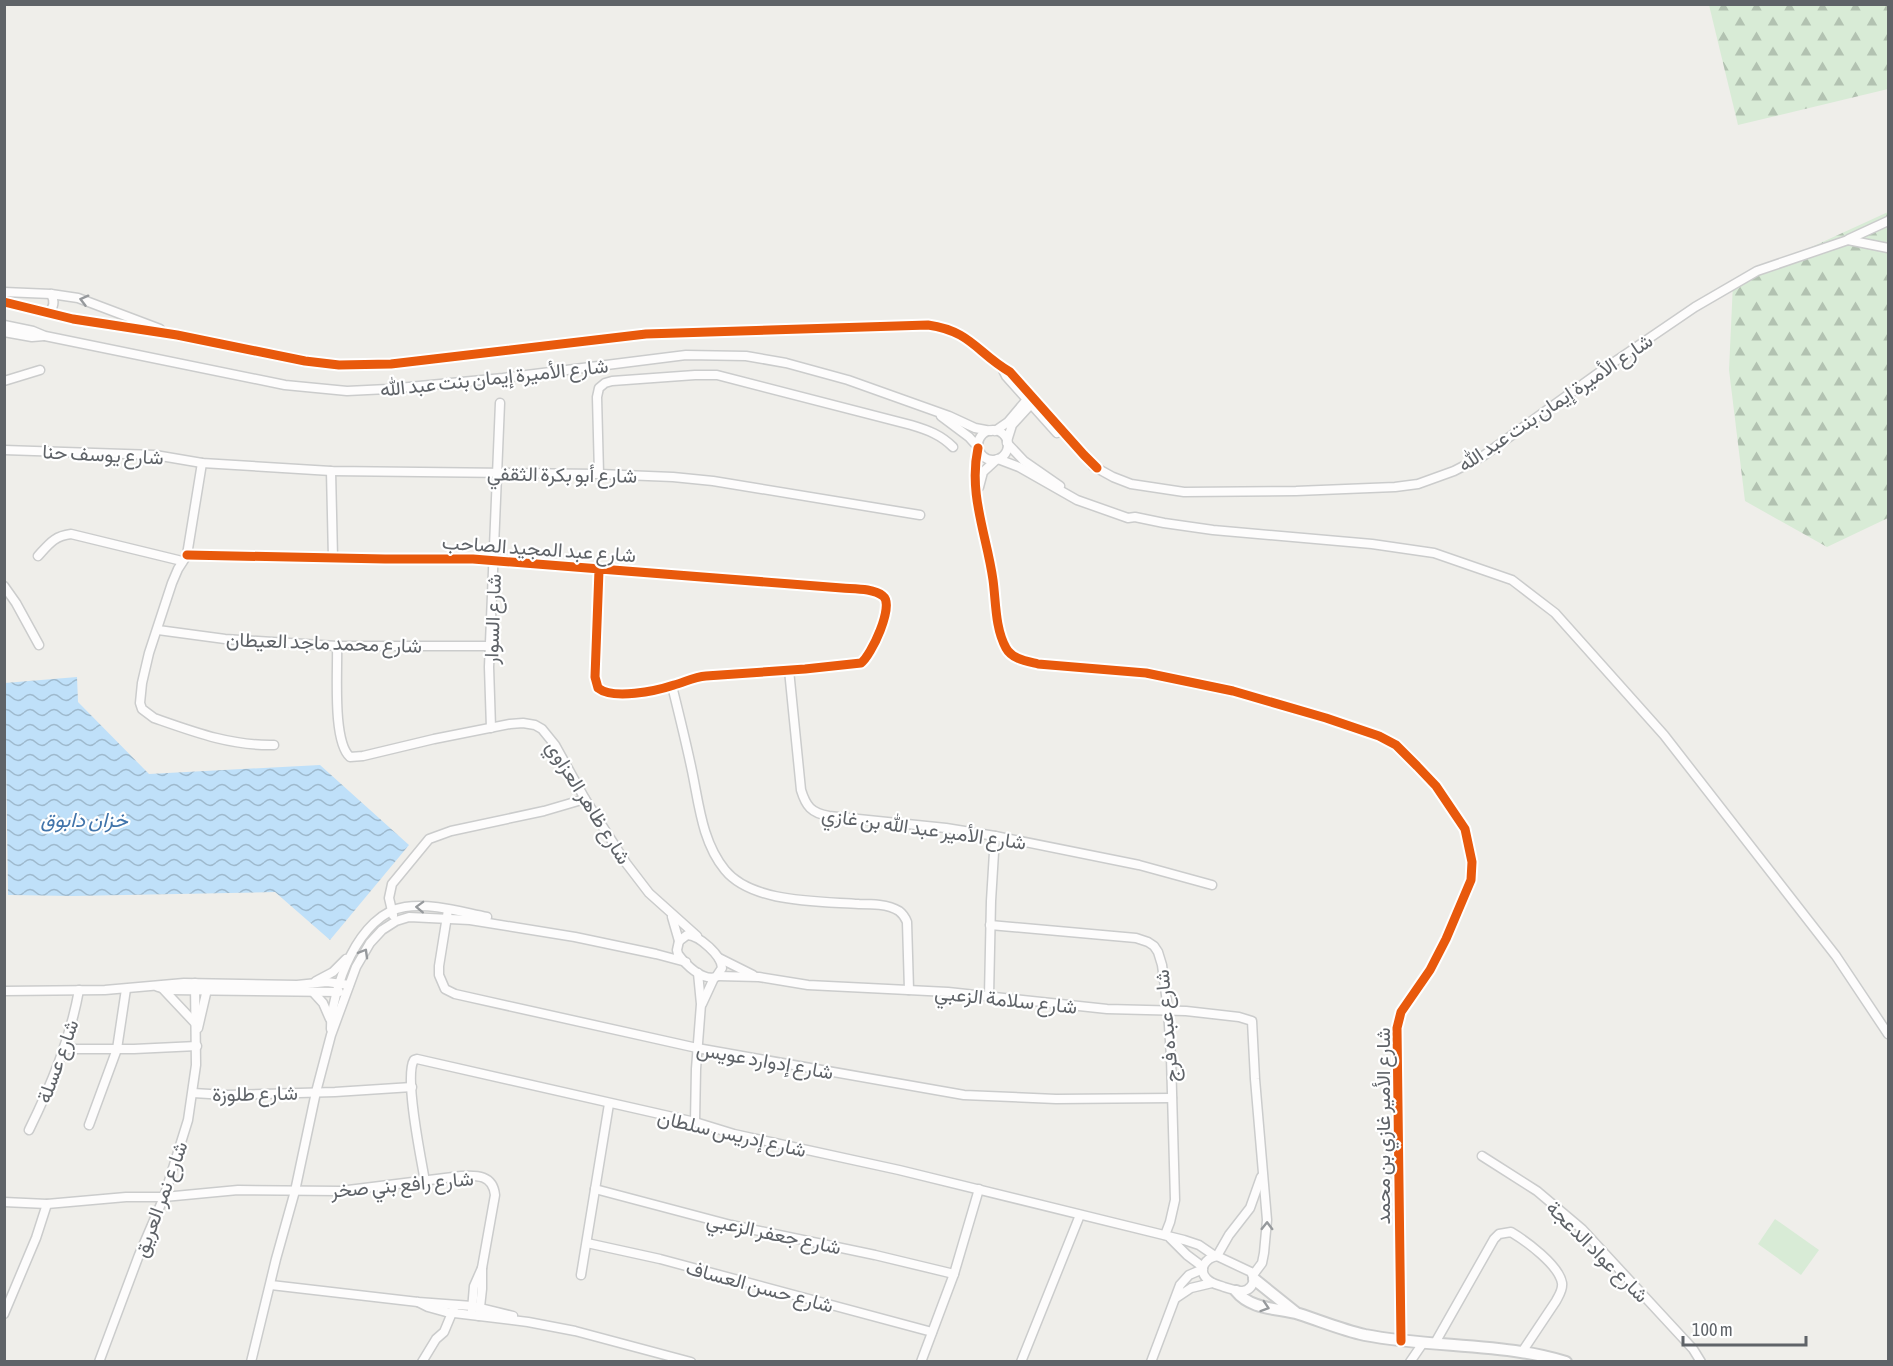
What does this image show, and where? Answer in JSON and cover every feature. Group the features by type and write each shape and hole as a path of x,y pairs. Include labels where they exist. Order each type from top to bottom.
{"street":[{"name":"شارع الأميرة إيمان بنت عبد الله","path":"177,335 305,361 357,366 402,363 646,334 927,325 947,329 965,337 1012,374 1031,399 1097,468 1131,484 1184,492 1395,487 1418,484 1454,471 1483,456 1695,307 1757,271 1848,240 1888,220"},
{"path":"1848,240 1888,248"},
{"path":"4,292 51,294 84,299 177,335"},
{"path":"48,313 54,302 51,294"},
{"path":"4,302 48,313 177,335"},
{"path":"110,324 107,316 113,310"},
{"name":"شارع الأميرة إيمان بنت عبد الله","path":"4,325 45,336 285,385 347,391 491,379 687,355 746,356 786,363 837,377 975,428 993,431"},
{"name":"شارع الأميرة إيمان بنت عبد الله","path":"4,332 32,337 45,336"},
{"path":"4,381 39,370"},
{"name":"شارع الأميرة إيمان بنت عبد الله","path":"599,474 597,397 599,388 612,381 695,375 726,377 912,425 935,433 953,447"},
{"path":"978,512 975,476 980,438 1008,422 1031,399"},
{"path":"978,512 981,478 987,468 1006,453 1012,425 1031,399"},
{"name":"شارع السوار","path":"491,728 490,646 500,403"},
{"name":"شارع الأميرة إيمان بنت عبد الله","path":"939,413 969,437 978,448"},
{"path":"993,431 1002,434 1024,461 1061,486 1079,496 1135,517"},
{"path":"978,448 983,456 991,460 1019,467 1077,500 1124,517 1189,527 1372,544 1434,553 1512,580 1555,613 1664,735 1836,956 1888,1035"},
{"name":"شارع يوسف حنا","path":"4,450 155,455 202,463"},
{"path":"202,463 185,558 172,583 150,652 140,695 142,709 154,718 212,738 248,745 274,745"},
{"name":"شارع أبو بكرة الثقفي","path":"202,463 331,471 673,477 713,481 920,515"},
{"path":"331,471 333,558"},
{"name":"شارع الأمير غازي بن محمد","path":"978,512 993,577 1001,635 1011,654 1038,664 1146,673 1188,681 1326,717 1372,733 1396,745 1417,766 1436,786 1465,829 1472,862 1471,880 1446,939 1430,970 1401,1012 1397,1028 1401,1341"},
{"name":"شارع عبد المجيد الصاحب","path":"38,556 52,540 61,535 71,534 185,558 494,560 599,570 809,584 874,592 886,599 884,622 866,660 855,664 789,670"},
{"path":"599,570 595,677 598,688 604,693 618,694 672,686 698,677 789,670"},
{"path":"4,586 39,645"},
{"name":"شارع محمد ماجد العيطان","path":"158,630 225,639 338,646 490,646"},
{"name":"شارع ظاهر العزاوي","path":"338,646 339,732 342,747 350,757 491,728 523,723 535,725 542,729 555,745 585,799 626,863 649,893 719,958"},
{"name":"شارع الأمير عبد الله بن غازي","path":"789,670 801,789 804,800 813,812 829,816 946,828 995,836 1139,865 1212,885"},
{"path":"672,686 703,825 713,852 726,872 748,888 775,896 872,904 891,907 899,911 907,922 909,990"},
{"path":"396,921 391,910 392,884 429,839 445,832 544,811 585,799"},
{"path":"989,996 995,836"},
{"path":"312,988 333,972 354,950 374,923 391,910 412,906 656,954 686,962 698,973 701,1004 695,1122"},
{"path":"251,1362 295,1191 316,1092 342,988 370,943 382,930 396,921 410,917 448,914"},
{"name":"شارع إدوارد عويس","path":"448,914 439,966 441,983 449,992 500,1005 697,1048 973,1096 1056,1099 1172,1098"},
{"name":"شارع ظاهر العزاوي","path":"671,914 678,943 678,954 686,962"},
{"name":"شارع عبده فرج","path":"990,925 1117,936 1148,942 1158,952 1168,1011 1172,1098 1175,1200 1167,1236"},
{"path":"656,954 670,950 687,935 697,936"},
{"path":"331,1035 331,1021 354,950"},
{"path":"701,1004 722,965 719,958"},
{"name":"شارع سلامة الزعبي","path":"719,958 759,977"},
{"name":"شارع سلامة الزعبي","path":"698,973 705,978 759,977 808,985 989,996 1099,1008 1239,1017 1252,1021 1263,1174"},
{"path":"4,991 126,989 168,983 195,987"},
{"path":"154,986 163,989 195,987 342,988"},
{"name":"شارع نمر العريق","path":"99,1362 139,1255 164,1197 188,1120 197,1046 195,987"},
{"name":"شارع نمر العريق","path":"196,1027 208,987"},
{"path":"312,988 331,1021"},
{"path":"89,1125 117,1049 126,989"},
{"path":"163,989 196,1027"},
{"name":"شارع عسلة","path":"29,1130 64,1048 72,1025 79,990"},
{"path":"64,1048 197,1046"},
{"name":"شارع إدريس سلطان","path":"425,1181 412,1087 412,1063 414,1060 422,1059 695,1122 734,1134 1035,1202 1167,1236 1199,1245 1216,1256 1243,1267 1254,1277"},
{"name":"شارع طلوزة","path":"193,1093 226,1095 412,1087"},
{"path":"581,1275 609,1104"},
{"name":"شارع عواد الدعجة","path":"1482,1156 1537,1191 1582,1230 1694,1349 1701,1362"},
{"path":"1151,1362 1180,1285 1184,1279 1203,1268 1207,1260 1216,1256 1250,1208 1263,1174"},
{"path":"1236,1291 1249,1290 1253,1286 1254,1277 1262,1263 1266,1238 1263,1174"},
{"name":"شارع رافع بني صخر","path":"4,1202 47,1204 238,1190 340,1191 471,1175 486,1178 493,1185 495,1200 476,1311"},
{"name":"شارع جعفر الزعبي","path":"595,1189 731,1225 954,1274"},
{"path":"921,1362 954,1274 979,1189"},
{"path":"4,1314 36,1238 47,1204"},
{"path":"1022,1362 1080,1215"},
{"path":"1435,1343 1494,1239 1504,1232 1511,1233 1533,1248 1554,1267 1562,1285 1560,1293 1522,1352"},
{"path":"1167,1236 1203,1268 1206,1278 1236,1291 1245,1299 1263,1307 1297,1314 1345,1330 1401,1341 1522,1352 1566,1362"},
{"name":"شارع حسن العساف","path":"587,1243 660,1259 932,1332"},
{"path":"1254,1277 1297,1314"},
{"path":"1173,1300 1191,1288 1212,1282"},
{"path":"270,1285 476,1311 575,1331 691,1362"},
{"path":"422,1362 451,1308"},
{"path":"1410,1362 1423,1343"}],"green space":[{"path":"1709,5 1888,5 1888,89 1738,125"},
{"path":"1888,212 1888,518 1827,547 1745,501 1729,370 1733,283"},
{"path":"1775,1219 1819,1250 1801,1275 1758,1244"}],"water":[{"name":"خزان دابوق","path":"77,677 78,702 149,774 320,765 409,845 330,940 275,892 8,895 5,683"}],"cycle path":[{"path":"4,302 73,319 177,335 305,361 339,365 391,364 646,334 928,325 943,328 964,337 1010,372 1097,468"},
{"path":"978,448 975,482 993,580 996,615 1002,640 1012,655 1038,664 1146,673 1233,691 1379,736 1396,745 1436,786 1465,829 1472,862 1471,880 1446,939 1430,970 1401,1012 1397,1028 1401,1341"},
{"path":"187,555 473,559 858,589 879,593 886,601 886,609 876,641 861,663 706,676 646,692 624,694 605,692 598,688 595,677 599,570"}]}
